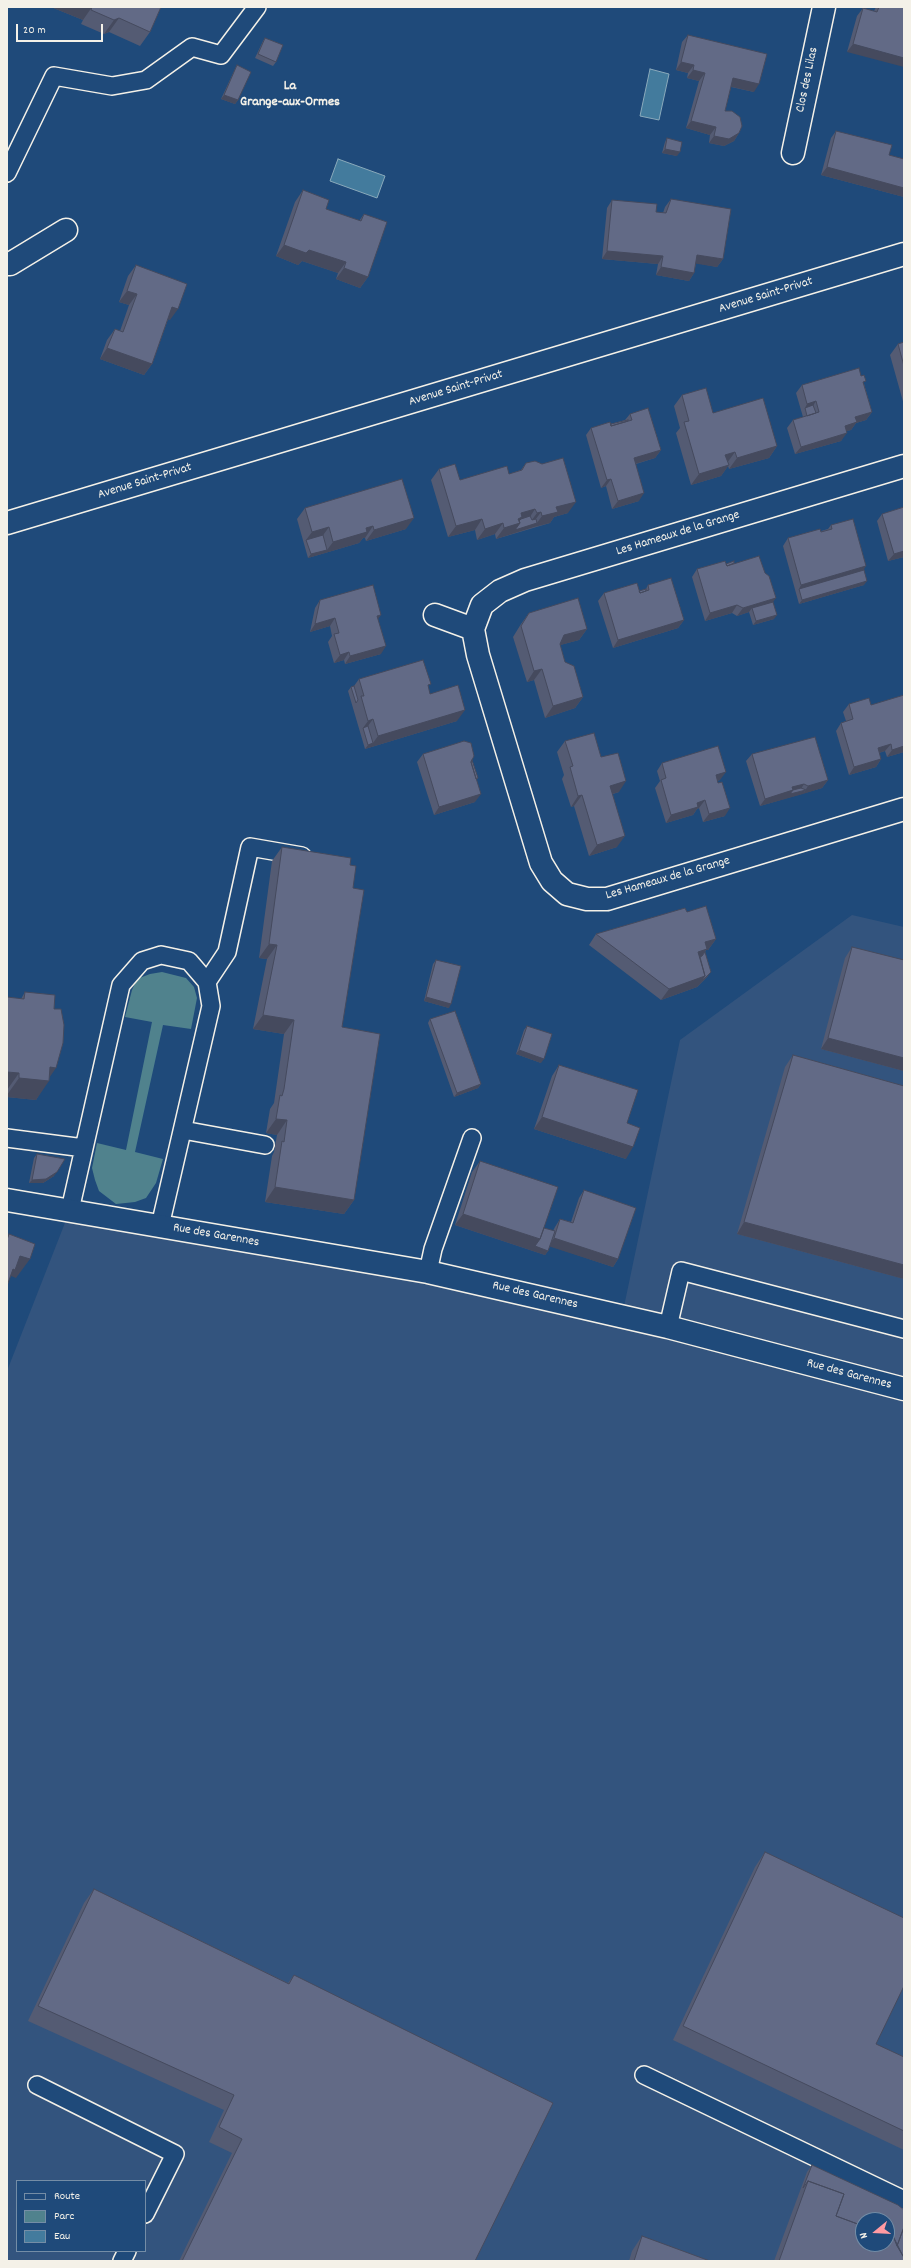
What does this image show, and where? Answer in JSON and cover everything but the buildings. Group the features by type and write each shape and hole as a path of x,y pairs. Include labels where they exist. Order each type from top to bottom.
{"street":[{"name":"Clos des Lilas","path":"793,153 824,7"},
{"path":"7,264 10,264 66,230"},
{"name":"Avenue Saint-Privat","path":"7,523 904,254"},
{"name":"Les Hameaux de la Grange","path":"904,466 525,580 500,591 482,605 473,629 478,655 541,863 552,881 567,894 587,899 607,899 904,810"},
{"path":"436,616 473,629"},
{"name":"Rue des Garennes","path":"7,1200 428,1272 668,1327 904,1389"}],"lane":[{"path":"7,173 54,76 112,86 146,80 192,47 221,55 257,7"},
{"path":"70,1210 121,985 142,961 161,955 189,961 207,982 227,952 250,847 318,858"},
{"name":"Rue des Garennes","path":"160,1226 211,1006 207,982"},
{"path":"183,1130 265,1145"},
{"path":"7,1138 84,1148"},
{"path":"428,1272 433,1249 472,1138"},
{"path":"668,1327 680,1272 904,1329"},
{"path":"644,2075 904,2200"},
{"path":"37,2086 175,2154 146,2212"},
{"path":"122,2261 126,2252"}],"shaded area":[{"path":"852,915 904,927 904,2261 7,2261 7,1371 70,1210 622,1316 680,1040"}],"green space":[{"path":"162,972 186,978 194,987 197,998 191,1029 163,1025 135,1152 163,1159 156,1183 146,1198 135,1202 116,1204 99,1191 92,1168 97,1143 126,1150 152,1022 125,1017 132,990 137,979 150,974"}],"water":[{"path":"650,69 669,74 659,120 640,116"},
{"path":"338,159 385,176 377,198 330,181"}],"district":[{"name":"La Grange-aux-Ormes","path":"290,96"}]}
